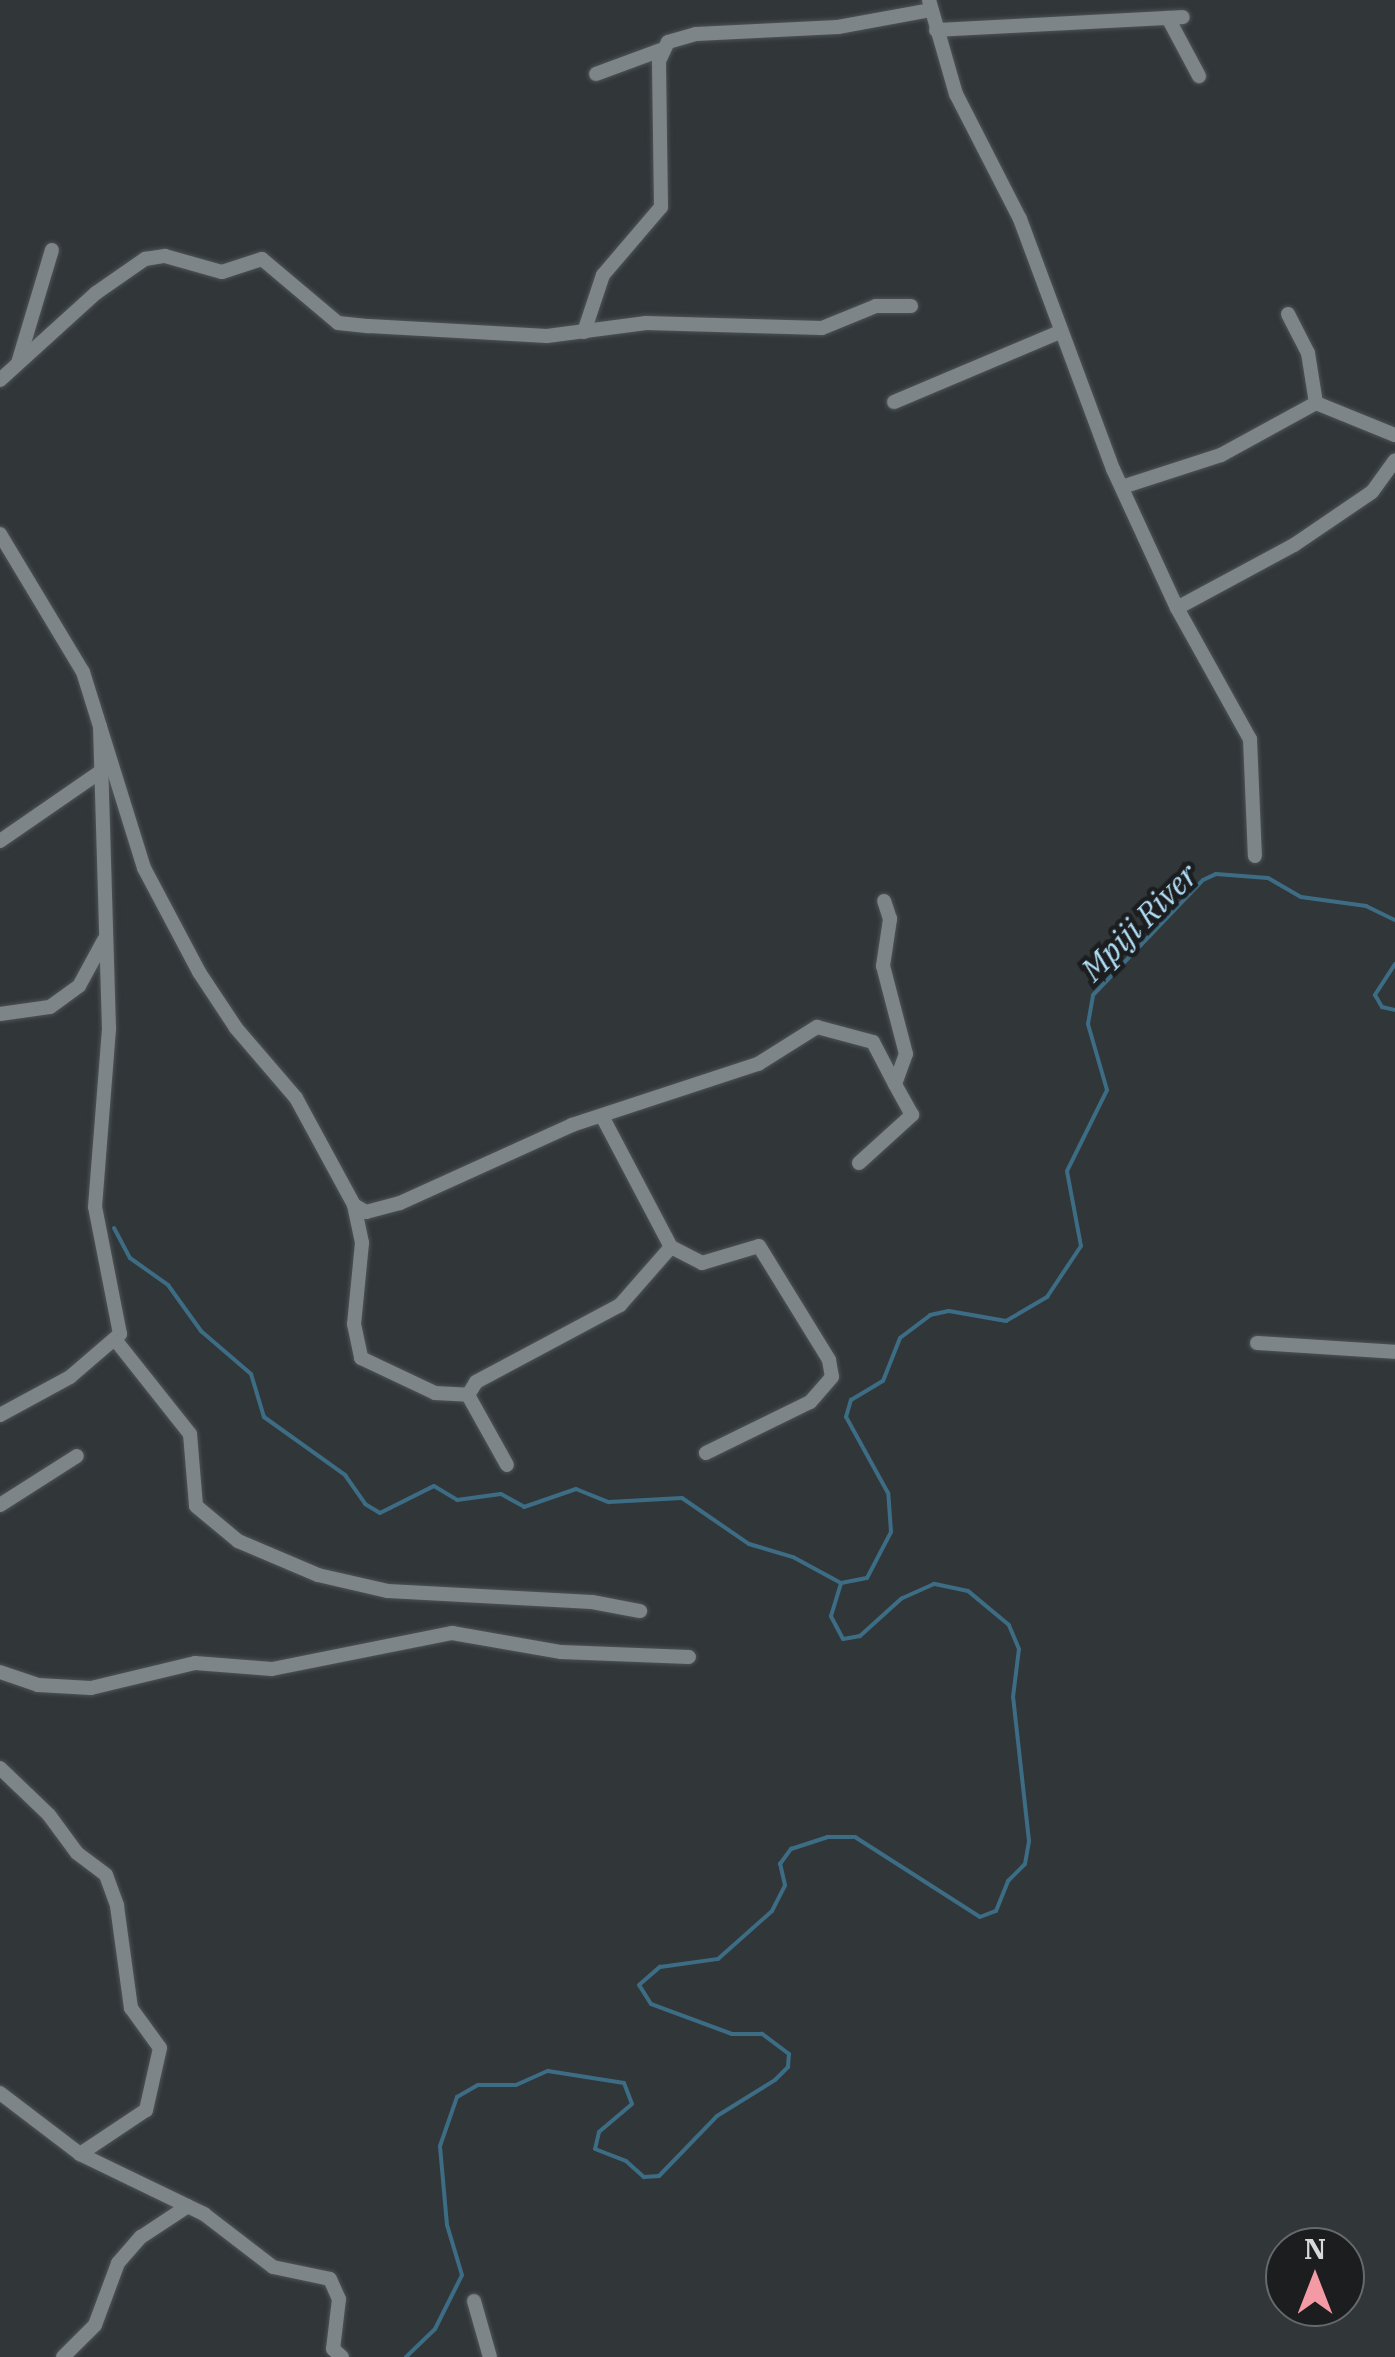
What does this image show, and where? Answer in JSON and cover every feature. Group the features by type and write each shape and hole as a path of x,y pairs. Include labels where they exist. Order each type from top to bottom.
{"street":[{"path":"596,74 696,34 838,28 930,5 956,94 1020,220 1122,487 1177,608 1250,739 1255,856"},
{"path":"936,30 1175,17 1198,76"},
{"path":"584,332 603,275 661,207 661,50"},
{"path":"18,363 52,250"},
{"path":"0,380 131,268 166,256 222,272 262,259 338,324 547,336 646,323 822,328 876,306 911,306"},
{"path":"1288,314 1308,353 1316,403"},
{"path":"894,402 1060,332"},
{"path":"1122,487 1221,455 1316,403"},
{"path":"1316,403 1395,435"},
{"path":"1177,608 1294,545 1372,492 1395,460"},
{"path":"0,534 99,710 144,868 199,972 236,1028 296,1098 354,1205 362,1243 354,1324 361,1358 435,1393 468,1395"},
{"path":"99,710 106,1120 95,1206 118,1342 190,1434 196,1506 238,1540 318,1575 388,1591 592,1602 640,1612"},
{"path":"0,841 100,772"},
{"path":"884,902 890,919 884,976 906,1054 895,1084"},
{"path":"0,1014 50,1008 79,986 104,939"},
{"path":"354,1205 366,1212 400,1203 572,1126 758,1064 816,1027 873,1042 912,1114 908,1122 872,1144 859,1163"},
{"path":"603,1118 671,1247 702,1262 759,1246 770,1255 831,1368 826,1389 810,1402 706,1453"},
{"path":"468,1395 476,1382 620,1306 671,1247"},
{"path":"0,1415 70,1377 118,1342"},
{"path":"1257,1343 1395,1352"},
{"path":"468,1395 507,1465"},
{"path":"0,1505 77,1456"},
{"path":"0,1672 38,1685 91,1688 195,1662 272,1670 452,1633 561,1652 689,1656"},
{"path":"0,1768 77,1853 106,1875 117,1906 117,1940 134,2019 160,2048 146,2110 80,2154"},
{"path":"0,2092 80,2154 188,2206 274,2268 330,2278 339,2299 334,2348 342,2357"},
{"path":"63,2357 94,2325 118,2262 140,2236 188,2206"},
{"path":"474,2300 490,2357"}],"waterway":[{"name":"Mpiji River","path":"841,1583 867,1578 891,1532 888,1493 846,1417 851,1400 883,1381 900,1338 930,1315 949,1311 1006,1321 1047,1297 1081,1246 1067,1171 1107,1090 1088,1024 1093,995 1203,880 1216,874 1268,878 1301,897 1366,906 1395,920"},
{"name":"Mpiji River","path":"1395,964 1375,995 1382,1007 1395,1010"},
{"path":"114,1228 130,1258 168,1285 201,1331 251,1374 264,1417 345,1475 365,1504 380,1513 434,1486 457,1500 501,1494 524,1507 576,1489 609,1502 682,1498 749,1544 793,1557 841,1583"},
{"path":"406,2357 435,2329 462,2275 447,2225 440,2146 457,2097 478,2085 516,2085 548,2071 624,2083 632,2104 599,2132 595,2149 626,2161 644,2177 659,2176 717,2116 775,2080 788,2067 789,2054 762,2034 732,2034 651,2004 639,1985 660,1967 718,1959 772,1911 785,1885 780,1864 791,1849 827,1837 855,1837 980,1917 996,1911 1008,1881 1025,1864 1029,1841 1013,1697 1019,1649 1009,1625 968,1591 934,1584 902,1598 860,1636 843,1639 831,1616 841,1583"}]}
